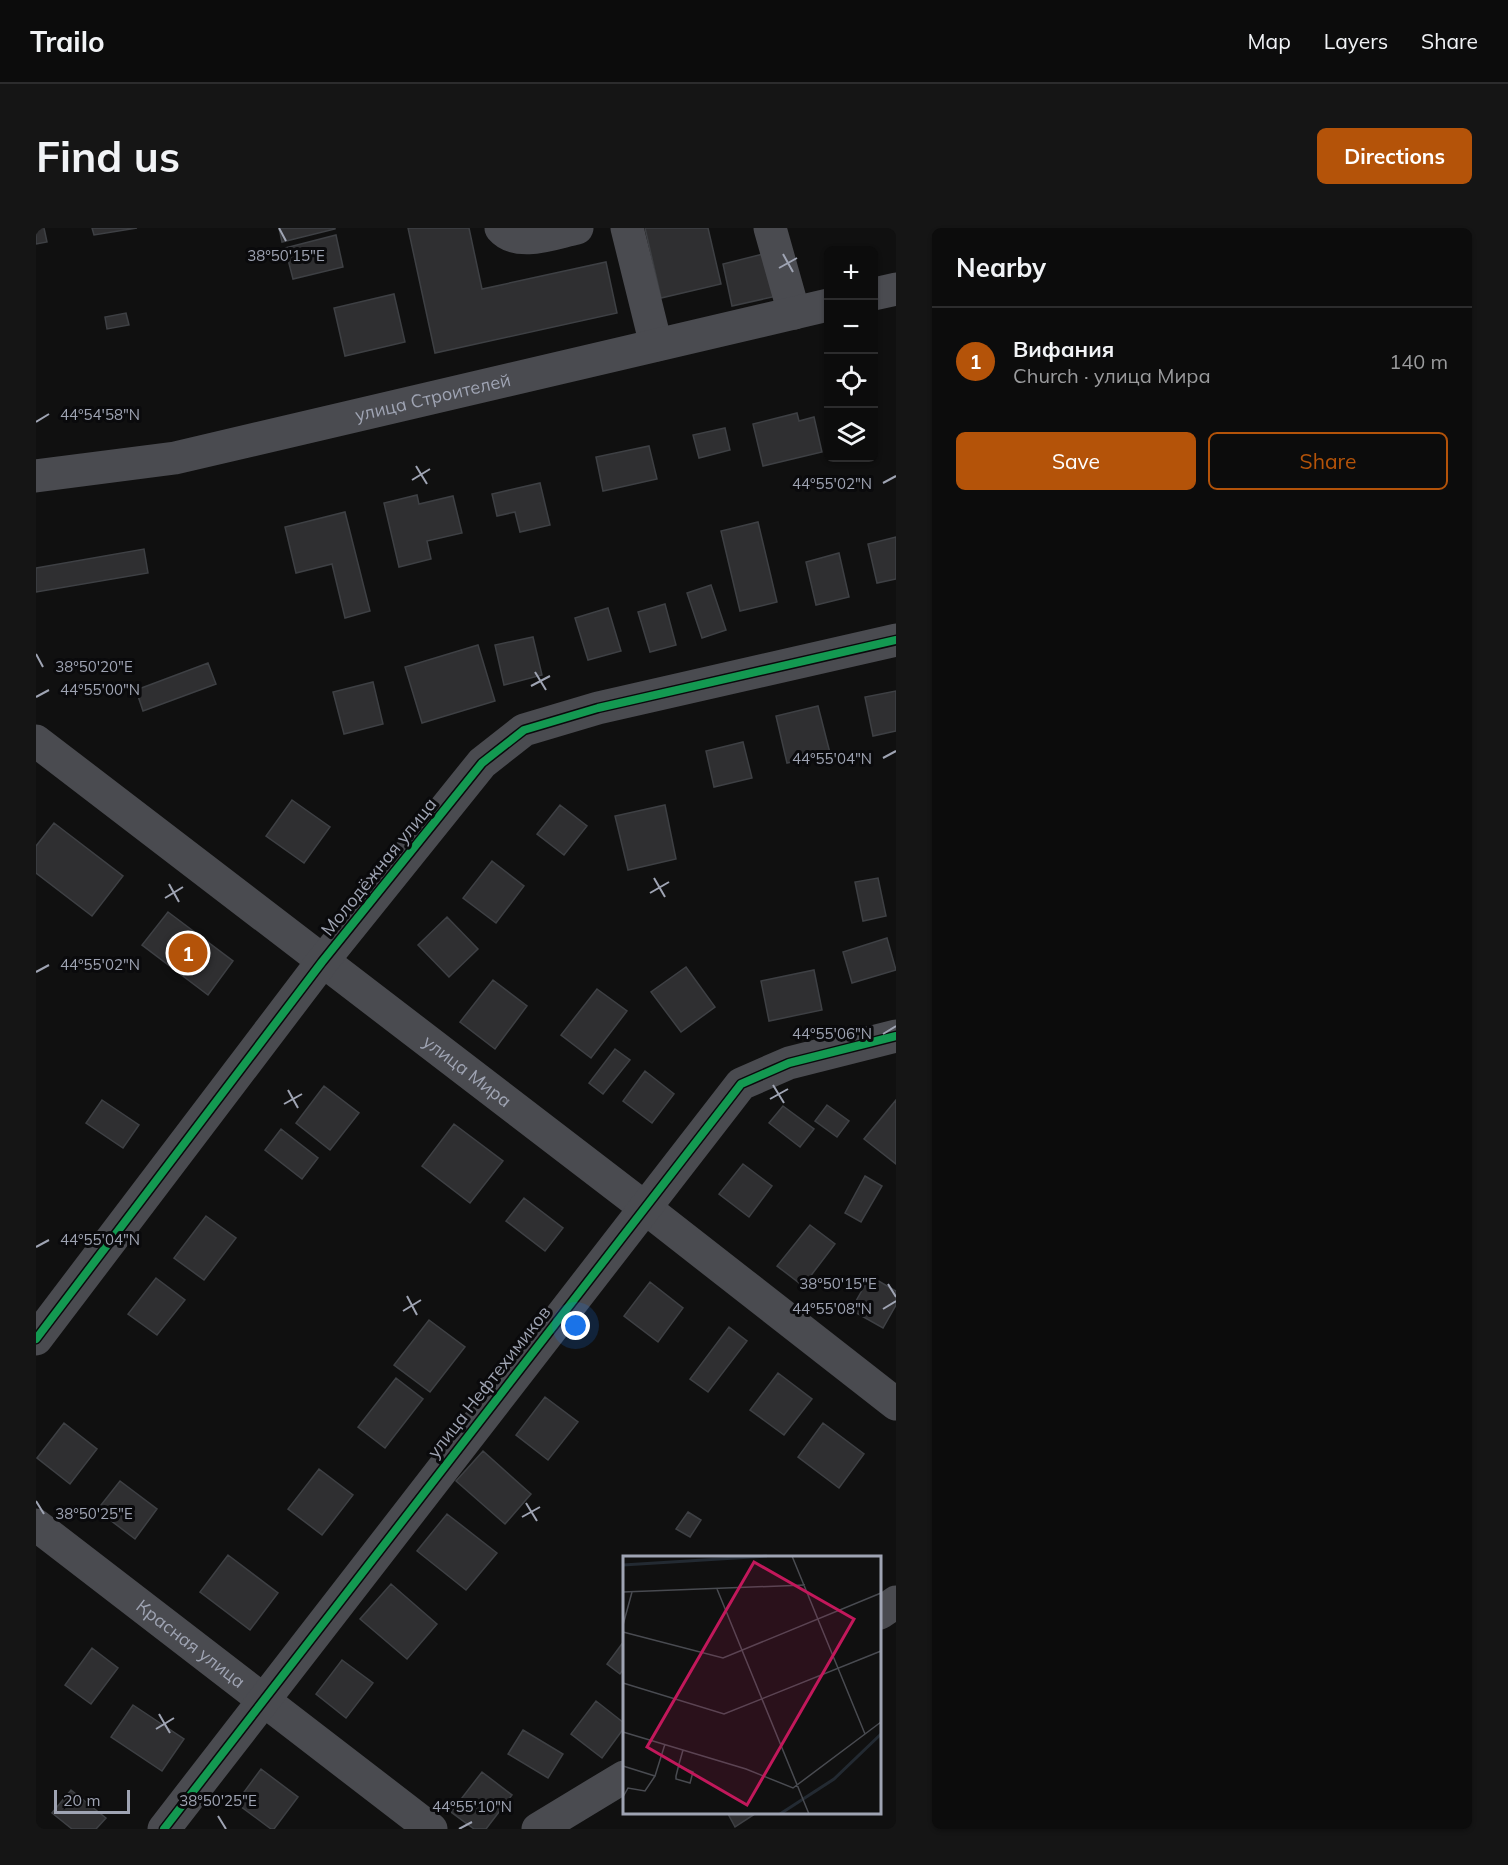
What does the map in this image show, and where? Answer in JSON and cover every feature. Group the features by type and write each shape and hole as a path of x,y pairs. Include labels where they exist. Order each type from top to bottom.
{"street":[{"path":"501,228 506,234 526,239 577,228"},
{"path":"627,228 657,345"},
{"path":"770,228 794,313"},
{"path":"878,293 896,289"},
{"name":"улица Строителей","path":"36,476 175,458 824,306"},
{"name":"Молодёжная улица","path":"36,1339 322,962 482,763 524,730 598,708 896,640"},
{"name":"улица Мира","path":"36,741 644,1207 896,1404"},
{"name":"улица Нефтехимиков","path":"164,1829 263,1698 741,1084 789,1064 896,1036"},
{"name":"Красная улица","path":"36,1525 431,1829"},
{"path":"881,1611 896,1602"},
{"path":"538,1829 623,1778"}],"building":[{"path":"36,228 44,228 47,242 36,244"},
{"path":"92,228 137,228 94,235"},
{"path":"279,228 335,228 335,229 282,242"},
{"path":"408,228 469,228 482,289 606,262 617,313 435,353"},
{"path":"645,228 708,228 721,284 661,298"},
{"path":"336,235 343,267 293,279 285,248"},
{"path":"767,253 777,296 732,306 723,264"},
{"path":"394,294 405,342 345,356 334,308"},
{"path":"126,313 129,325 107,329 105,317"},
{"path":"797,413 799,421 814,417 822,452 763,466 753,424"},
{"path":"725,428 730,450 699,458 693,435"},
{"path":"649,446 657,479 603,491 596,457"},
{"path":"540,483 550,525 520,532 515,512 497,516 492,494"},
{"path":"417,495 419,504 453,496 462,533 427,541 431,559 399,567 384,503"},
{"path":"345,512 370,611 345,618 332,564 296,573 285,527"},
{"path":"758,522 777,602 740,611 721,531"},
{"path":"896,537 896,579 877,583 868,544"},
{"path":"144,549 148,573 36,592 36,568"},
{"path":"839,553 849,597 816,605 806,562"},
{"path":"711,585 726,630 702,638 687,593"},
{"path":"665,604 676,645 650,652 638,612"},
{"path":"608,608 621,651 588,660 575,618"},
{"path":"533,637 542,675 504,685 495,645"},
{"path":"478,645 495,701 422,723 405,667"},
{"path":"208,663 216,684 143,711 136,690"},
{"path":"373,682 383,724 344,734 333,692"},
{"path":"896,691 896,731 873,736 865,697"},
{"path":"818,706 830,753 787,763 776,716"},
{"path":"743,742 752,778 714,787 706,751"},
{"path":"292,800 330,827 304,863 266,836"},
{"path":"560,805 587,826 564,855 537,834"},
{"path":"665,805 676,859 628,870 615,816"},
{"path":"54,823 123,876 92,916 36,873 36,846"},
{"path":"492,861 524,886 496,923 463,898"},
{"path":"878,878 886,916 863,921 855,882"},
{"path":"168,912 233,961 208,995 142,945"},
{"path":"447,917 478,949 449,977 418,945"},
{"path":"887,938 896,970 852,983 843,952"},
{"path":"686,967 715,1007 681,1032 651,992"},
{"path":"814,970 822,1010 769,1021 761,981"},
{"path":"493,980 527,1006 495,1049 460,1022"},
{"path":"597,989 627,1011 591,1058 561,1035"},
{"path":"615,1049 630,1060 603,1094 589,1083"},
{"path":"645,1071 674,1094 652,1123 623,1101"},
{"path":"324,1086 359,1113 330,1150 296,1123"},
{"path":"102,1100 139,1125 123,1148 86,1123"},
{"path":"896,1100 896,1164 864,1139"},
{"path":"827,1105 849,1121 837,1137 815,1121"},
{"path":"783,1106 814,1129 800,1147 769,1123"},
{"path":"454,1124 503,1161 470,1203 422,1166"},
{"path":"281,1129 318,1158 302,1179 265,1150"},
{"path":"743,1164 772,1186 749,1217 719,1194"},
{"path":"865,1176 882,1186 861,1222 845,1213"},
{"path":"524,1198 563,1228 545,1251 506,1221"},
{"path":"206,1216 236,1238 204,1280 174,1258"},
{"path":"810,1225 835,1244 803,1286 777,1266"},
{"path":"870,1276 896,1291 896,1305 883,1328 851,1310"},
{"path":"156,1278 185,1300 157,1335 128,1314"},
{"path":"650,1282 683,1308 658,1342 624,1316"},
{"path":"429,1320 465,1347 430,1392 394,1365"},
{"path":"729,1327 747,1341 708,1392 690,1379"},
{"path":"778,1373 812,1399 784,1435 750,1410"},
{"path":"396,1378 423,1399 385,1448 358,1427"},
{"path":"545,1397 578,1422 548,1460 516,1435"},
{"path":"64,1423 97,1449 70,1484 37,1458"},
{"path":"823,1423 864,1454 839,1488 798,1457"},
{"path":"483,1451 531,1494 505,1524 456,1481"},
{"path":"319,1469 353,1495 322,1535 288,1509"},
{"path":"120,1481 157,1509 135,1539 97,1510"},
{"path":"688,1512 701,1520 690,1537 676,1529"},
{"path":"447,1514 497,1553 466,1590 417,1551"},
{"path":"228,1555 278,1593 250,1630 200,1592"},
{"path":"391,1584 437,1624 407,1659 360,1619"},
{"path":"623,1642 623,1670 620,1674 607,1664"},
{"path":"92,1648 118,1668 91,1704 65,1685"},
{"path":"342,1660 373,1683 346,1718 316,1694"},
{"path":"596,1701 623,1722 623,1729 602,1758 571,1734"},
{"path":"133,1705 184,1739 162,1771 111,1737"},
{"path":"523,1730 563,1754 548,1778 508,1754"},
{"path":"261,1769 298,1797 274,1829 236,1803"},
{"path":"482,1772 512,1795 486,1829 474,1829 451,1812"},
{"path":"71,1790 106,1818 96,1829 72,1829 52,1813"},
{"path":"728,1814 755,1814 735,1827"}],"cycle path":[{"path":"36,1339 322,962 482,763 524,730 598,708 896,640"},
{"path":"164,1829 741,1084 789,1063 896,1036"}],"place":[{"name":"Вифания","path":"188,953"}]}
